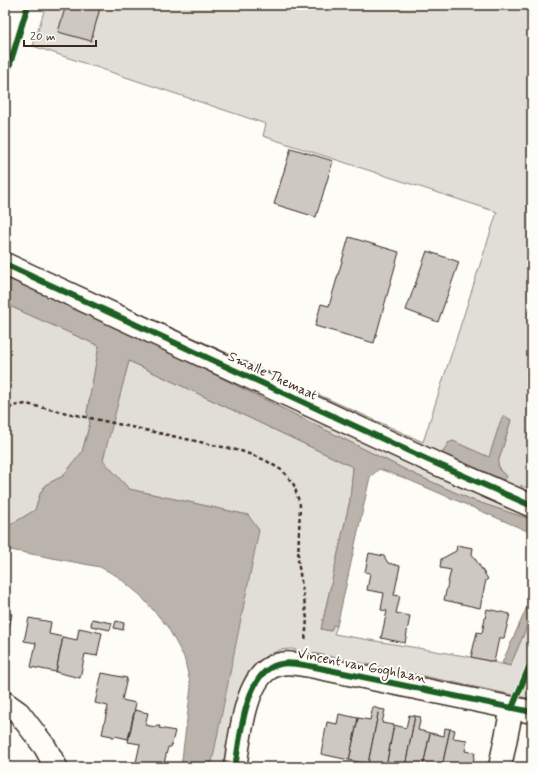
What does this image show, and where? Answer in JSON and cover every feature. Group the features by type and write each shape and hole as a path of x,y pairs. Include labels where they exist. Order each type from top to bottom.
{"street":[{"name":"Smalle Themaat","path":"5,264 532,506"},
{"name":"Vincent van Goghlaan","path":"235,767 247,704 255,684 270,668 281,664 291,663 310,666 522,710"},
{"path":"5,703 19,713 45,747 56,767"},
{"path":"500,767 522,710"}],"path":[{"path":"5,414 12,406 26,404 241,452 265,460 283,471 294,485 300,505 298,561 307,619 304,647 310,666"}],"shaded area":[{"path":"46,5 532,5 532,490 520,485 532,498 532,520 472,500 412,473 97,316 21,282 5,279 5,252 423,442 497,212 263,136 266,124 33,46","holes":["505,416 511,420 498,463 500,471 507,476 504,482 442,454 448,444 453,441 489,458 501,420"]},
{"path":"5,279 21,282 97,316 412,473 472,500 532,520 532,533 402,477 379,469 370,477 337,626 333,625 331,631 321,629 350,500 353,467 129,361 103,460 129,489 248,515 259,530 211,767 181,767 191,687 184,657 167,626 140,595 117,576 100,567 5,549 5,528 35,510 40,494 45,485 63,476 82,452 90,423 87,412 99,346 5,304"},
{"path":"5,304 99,346 87,412 90,422 82,452 63,476 45,485 40,494 35,510 6,528 5,528"},
{"path":"129,361 353,467 350,500 321,629 331,631 333,625 337,626 334,634 471,657 510,666 532,615 532,699 329,656 291,649 279,650 257,662 247,674 240,689 223,767 211,767 248,515 129,489 102,460"},
{"path":"504,416 511,420 498,463 500,471 507,476 503,482 445,460 442,454 448,443 453,441 489,457 501,420"},
{"path":"532,596 532,615 510,666 502,663"}],"building":[{"path":"66,5 90,5 100,8 91,41 58,32"},
{"path":"291,148 333,161 316,217 274,204"},
{"path":"349,237 399,252 374,343 315,326 321,304 329,306"},
{"path":"427,251 459,262 438,322 406,310"},
{"path":"457,545 473,548 472,554 488,579 486,580 480,608 444,600 451,570 440,568 441,559 456,551"},
{"path":"369,553 384,556 388,563 400,566 394,595 400,596 396,613 410,616 405,643 381,638 387,611 381,610 384,593 367,590 370,573 365,572"},
{"path":"487,609 510,614 504,638 499,638 494,662 471,657 477,632 482,633"},
{"path":"5,612 12,614 5,648"},
{"path":"29,618 51,622 49,634 63,637 56,672 31,667 36,643 24,641"},
{"path":"92,619 112,623 110,630 91,626"},
{"path":"116,621 124,623 123,630 114,628"},
{"path":"79,628 102,633 97,656 85,654 80,678 56,672 63,637 77,640"},
{"path":"102,673 127,678 122,700 136,703 128,739 102,734 108,706 95,703"},
{"path":"373,707 379,709 368,764 349,760 358,718 370,720"},
{"path":"379,709 385,710 382,723 394,725 386,767 368,764"},
{"path":"135,710 148,713 145,725 156,727 160,726 159,728 175,731 171,747 168,747 163,767 135,767 140,744 128,742"},
{"path":"339,714 358,718 349,760 321,754 327,722 337,724"},
{"path":"409,715 415,716 405,767 386,767 394,725 406,728"},
{"path":"415,716 421,717 418,730 430,733 423,767 405,767"},
{"path":"445,728 450,729 442,767 423,767 430,733 444,736"},
{"path":"450,729 455,730 453,738 467,740 465,751 475,753 472,767 442,767"}],"cycle path":[{"path":"5,80 28,5"},
{"path":"5,264 426,459 532,506"},
{"path":"512,708 532,660"},
{"path":"235,767 241,728 254,686 261,675 270,668 285,663 310,666 532,712"}]}
